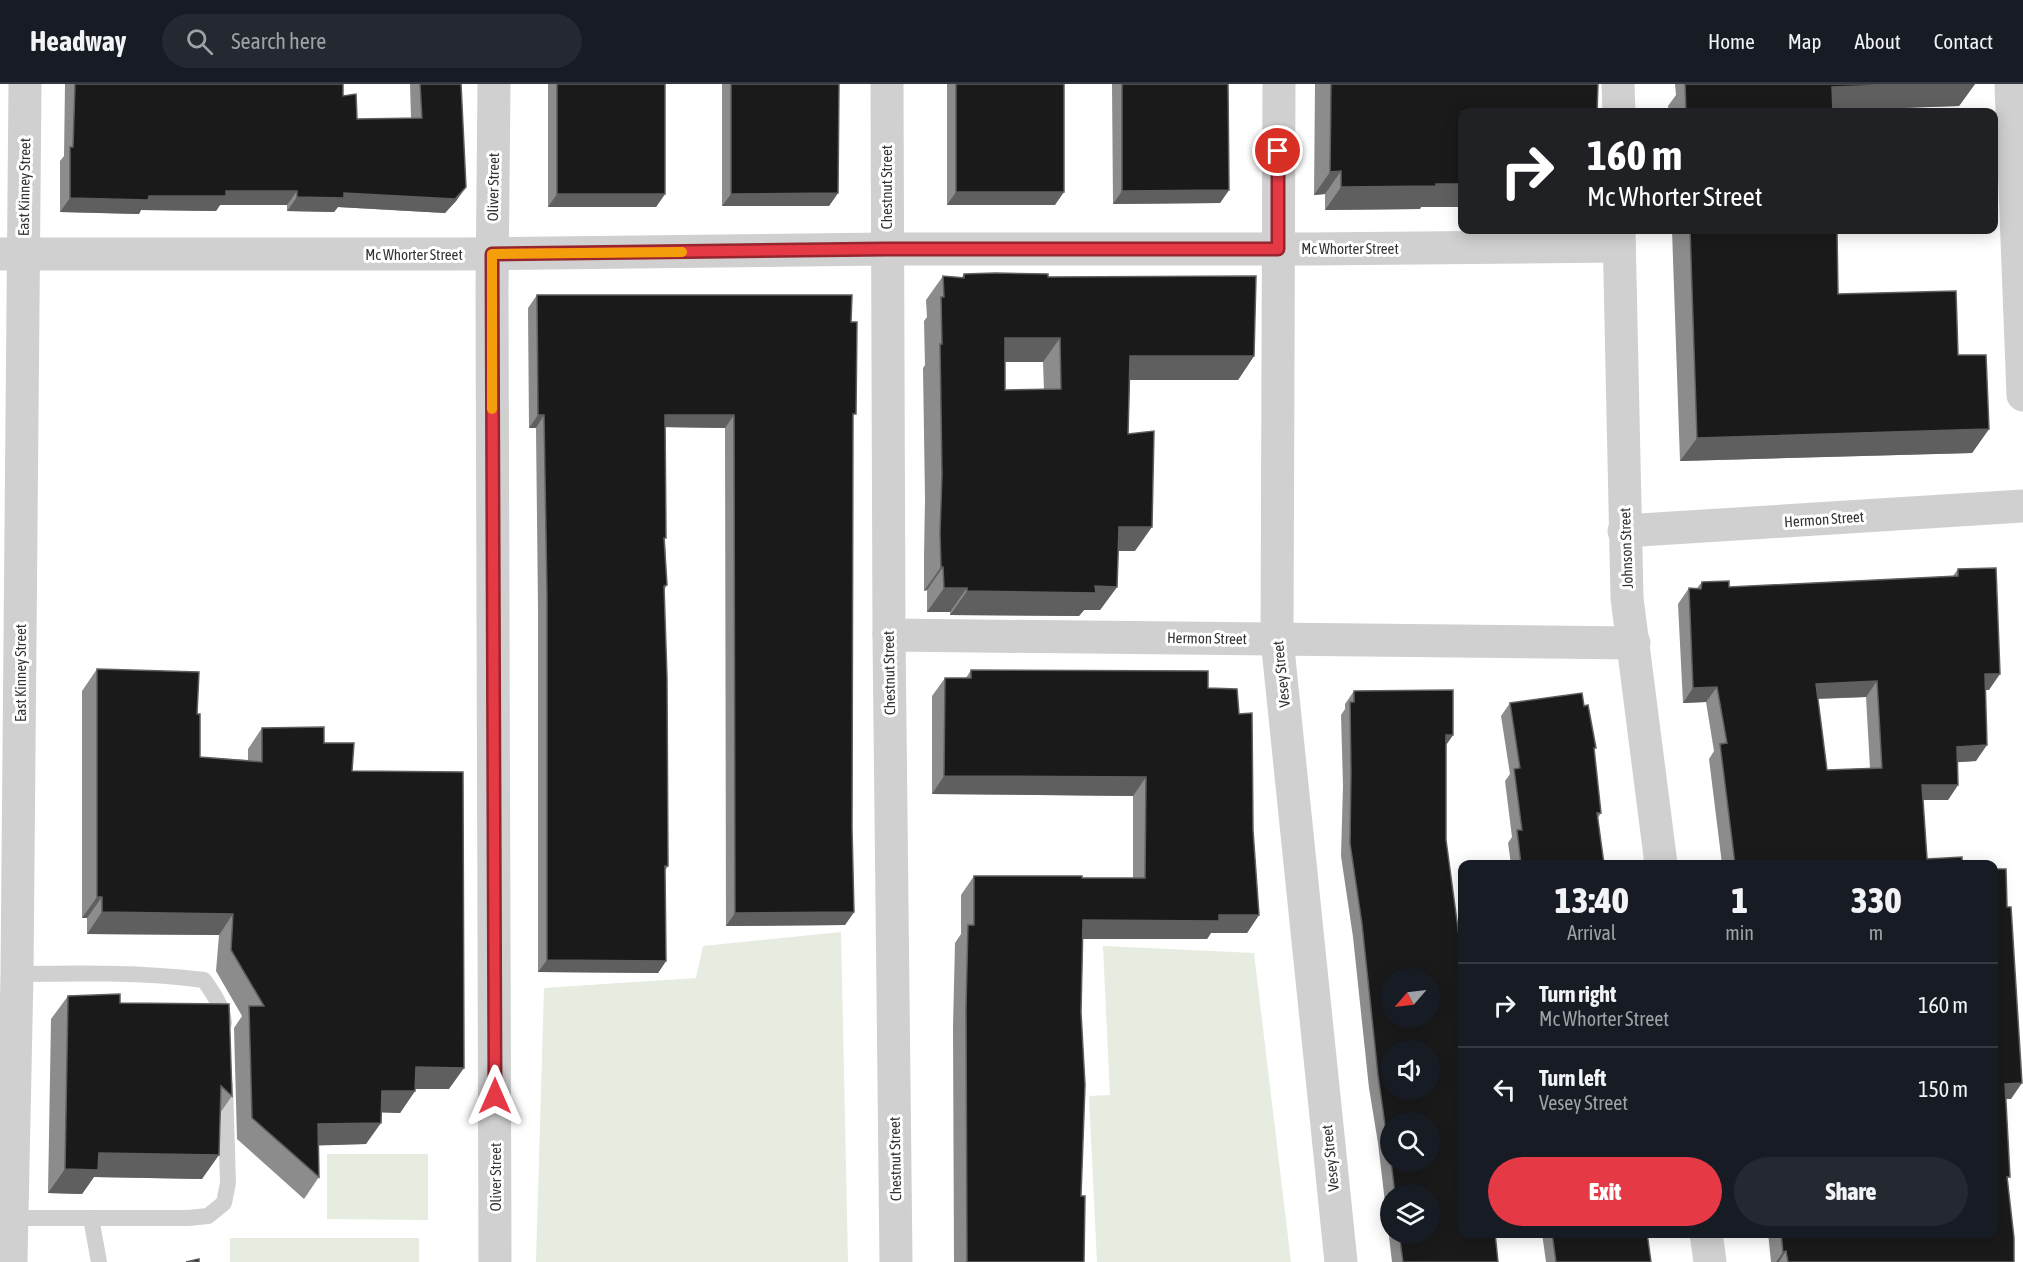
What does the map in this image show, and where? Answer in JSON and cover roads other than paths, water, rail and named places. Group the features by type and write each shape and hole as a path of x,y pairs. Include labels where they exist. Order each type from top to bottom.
{"street":[{"name":"East Kinney Street","path":"11,1262 17,974 11,254 25,84"},
{"name":"Oliver Street","path":"494,84 492,254 495,1262"},
{"name":"Chestnut Street","path":"887,84 886,249 896,1262"},
{"name":"Vesey Street","path":"1279,84 1277,639 1341,1262"},
{"path":"1618,84 1618,108"},
{"path":"2011,84 2023,395"},
{"name":"Mc Whorter Street","path":"11,254 492,254 886,249 1278,249 1619,238"},
{"name":"Johnson Street","path":"1619,238 1627,598 1661,860"},
{"name":"Hermon Street","path":"1624,531 2023,506"},
{"name":"Hermon Street","path":"889,635 1634,643"},
{"path":"1707,1238 1710,1262"}],"lane":[{"path":"17,974 92,974 204,980 215,996 223,1017 224,1041"},
{"path":"12,1218 188,1218 207,1216 224,1203 228,1183 225,1064"},
{"path":"91,1218 99,1262"}]}
